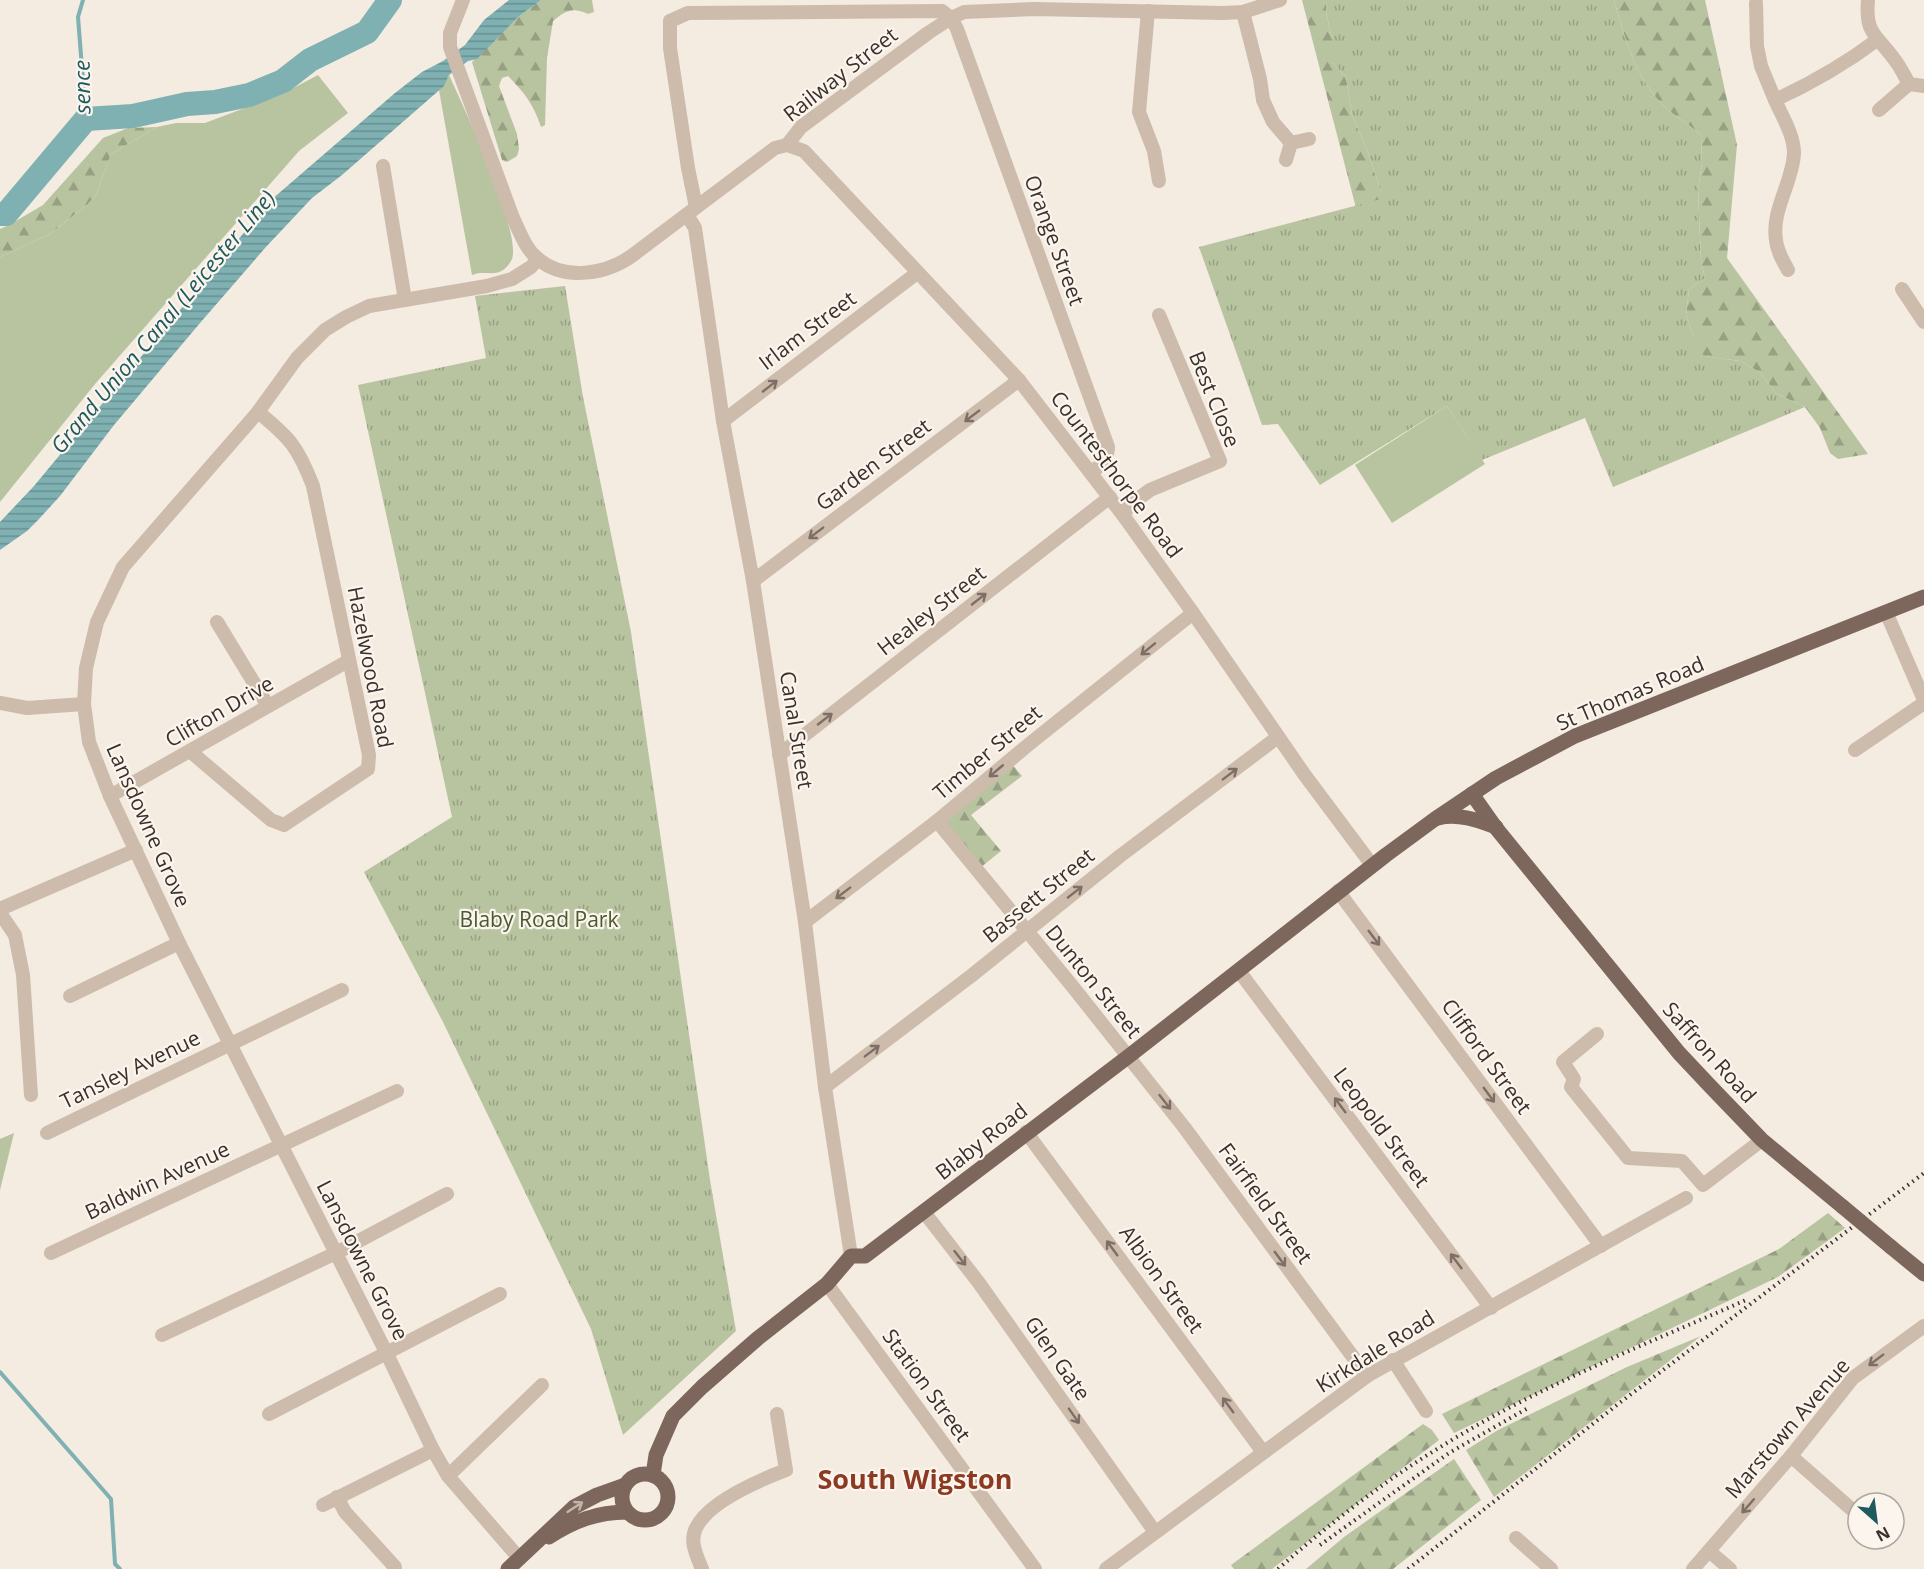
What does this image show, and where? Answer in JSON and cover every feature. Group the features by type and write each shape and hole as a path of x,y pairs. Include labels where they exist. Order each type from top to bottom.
{"main road":[{"name":"St Thomas Road","path":"1372,866 1435,819 1496,778 1575,736 1924,597"},
{"name":"Saffron Road","path":"1472,794 1496,828 1679,1053 1762,1140 1924,1274"},
{"path":"1435,819 1446,816 1462,817 1496,828"},
{"name":"Blaby Road","path":"653,1475 656,1455 673,1416 757,1339 827,1284 851,1256 865,1256 924,1212 1026,1132 1129,1056 1372,866"},
{"path":"536,1544 543,1534 574,1507 597,1495 625,1485 639,1474 653,1475 664,1484 668,1497 664,1511 652,1519 632,1517 621,1499 625,1485"},
{"path":"508,1569 536,1544 588,1517 610,1512 627,1512"}],"street":[{"path":"463,0 450,33 450,47 513,218 524,241 538,259 557,268 570,272 589,273 609,268 626,260 775,148 787,145"},
{"path":"1868,0 1869,28 1896,61 1909,84"},
{"path":"1756,3 1757,46 1761,66 1794,150 1793,163 1776,223 1775,236 1788,270"},
{"path":"951,18 964,12 1034,9 1243,12 1283,4"},
{"name":"Canal Street","path":"851,1256 825,1087 805,922 753,581 723,421 691,211 688,168 670,48 670,21 688,13 942,11 951,18"},
{"path":"1148,11 1139,112 1154,151 1159,181"},
{"path":"1243,12 1263,100 1273,122 1291,143"},
{"name":"Railway Street","path":"787,145 801,127 951,18"},
{"name":"Orange Street","path":"951,18 957,28 1108,447 1108,454 1092,473"},
{"path":"1775,100 1835,70 1877,40"},
{"path":"1879,110 1909,84 1924,86"},
{"path":"1291,143 1309,139"},
{"path":"1286,160 1291,143"},
{"name":"Countesthorpe Road","path":"787,145 804,151 1019,380 1123,515 1278,737 1372,866"},
{"path":"383,166 405,300"},
{"name":"Lansdowne Grove","path":"519,1558 448,1476 433,1450 231,1042 179,943 110,796 89,742 84,704 86,668 97,622 123,567 258,412 297,358 325,330 369,306 501,283 521,274 538,259"},
{"name":"Irlam Street","path":"723,421 917,273"},
{"path":"1902,289 1918,301 1924,322"},
{"name":"Best Close","path":"1123,515 1131,504 1150,490 1220,461 1159,315"},
{"name":"Garden Street","path":"753,581 1019,380"},
{"name":"Hazelwood Road","path":"191,752 271,820 284,825 368,769 369,755 313,486 301,456 284,433 258,412"},
{"name":"Healey Street","path":"779,755 1110,498"},
{"path":"1856,750 1924,701 1886,612"},
{"name":"Timber Street","path":"805,922 937,821 1193,613"},
{"path":"217,622 268,706"},
{"name":"Clifton Drive","path":"110,796 348,661"},
{"path":"0,703 27,708 84,704"},
{"name":"Bassett Street","path":"825,1087 971,976 1120,856 1278,737"},
{"name":"Dunton Street","path":"937,821 1129,1056"},
{"path":"31,1095 23,975 15,935 0,911 136,850"},
{"name":"Clifford Street","path":"1338,891 1601,1246"},
{"path":"70,996 179,943"},
{"name":"Leopold Street","path":"1239,971 1491,1308"},
{"name":"Tansley Avenue","path":"47,1133 342,990"},
{"path":"1597,1034 1563,1062 1574,1079 1571,1087 1628,1158 1682,1161 1703,1185 1762,1140"},
{"name":"Fairfield Street","path":"1129,1056 1367,1376"},
{"name":"Baldwin Avenue","path":"51,1253 397,1091"},
{"name":"Albion Street","path":"1026,1132 1263,1452"},
{"path":"162,1335 336,1253 447,1194"},
{"name":"Kirkdale Road","path":"1106,1569 1367,1376 1686,1198"},
{"name":"Glen Gate","path":"924,1212 980,1283 1155,1532"},
{"name":"Station Street","path":"827,1284 1035,1569"},
{"path":"269,1414 500,1294"},
{"name":"Marstown Avenue","path":"1693,1569 1791,1456 1853,1378 1924,1326"},
{"path":"1393,1360 1426,1411"},
{"path":"448,1476 542,1385"},
{"path":"702,1569 694,1547 695,1529 712,1507 754,1482 786,1470 777,1414"},
{"path":"323,1505 433,1450"},
{"path":"1791,1456 1846,1504"},
{"path":"337,1497 345,1512 395,1567"},
{"path":"1516,1538 1551,1569"},
{"path":"1709,1551 1730,1569"}],"green space":[{"path":"541,0 592,0 594,12 588,14 570,11 553,21 547,58 545,125 541,127 532,105 514,82 508,76 502,78 499,86 517,134 519,149 517,156 507,162 502,160 472,62 518,17"},
{"path":"1302,0 1326,0 1326,12 1332,39 1332,62 1346,77 1352,115 1368,152 1382,200 1356,208"},
{"path":"1326,0 1614,0 1630,52 1649,88 1667,109 1701,135 1702,164 1698,189 1701,261 1705,278 1689,289 1686,315 1693,336 1704,356 1740,361 1759,372 1777,394 1805,407 1613,487 1585,418 1482,460 1447,406 1320,485 1278,424 1262,425 1199,247 1381,199 1368,152 1352,115 1346,77 1332,62 1332,39 1326,12"},
{"path":"1614,0 1705,0 1737,145 1727,258 1868,454 1838,459 1830,453 1820,428 1805,407 1777,394 1759,372 1740,361 1703,356 1686,315 1689,289 1705,278 1701,261 1698,189 1702,164 1701,135 1667,109 1649,88 1630,52"},
{"path":"318,75 348,113 299,151 95,384 0,502 0,257 50,234 88,204 96,195 111,154 157,127 176,123 205,123 282,94"},
{"path":"449,75 490,170 509,227 513,248 511,261 498,273 472,275 439,90"},
{"path":"157,127 111,154 96,195 88,204 50,234 0,257 0,229 43,205 103,138 128,128"},
{"name":"Blaby Road Park","path":"565,286 583,397 631,632 710,1180 736,1331 623,1435 591,1329 443,1022 364,872 452,817 358,385 486,358 475,296"},
{"path":"1447,406 1485,464 1392,523 1355,465"},
{"path":"1011,763 1022,776 971,815 1001,851 980,868 940,817"},
{"path":"14,1133 0,1190 0,1139"},
{"path":"1828,1213 1845,1228 1778,1277 1454,1433 1442,1414 1779,1249"},
{"path":"1701,1336 1494,1497 1466,1450 1498,1430 1627,1367"},
{"path":"1423,1424 1432,1430 1439,1440 1272,1569 1234,1569 1231,1565"},
{"path":"1454,1459 1481,1500 1393,1569 1306,1569 1344,1537"}],"water":[{"path":"509,0 541,0 518,17 477,59 468,61 449,75 444,86 342,175 312,198 200,323 114,425 60,496 27,531 0,550 0,522 34,486 271,200 395,93 422,72 443,61 465,45 484,20"}],"waterway":[{"name":"sence","path":"83,0 78,17 86,119"},
{"path":"0,214 6,214 86,119 133,116 187,104 215,102 249,95 283,81 310,60 367,32 390,0"},
{"path":"0,1372 111,1499 115,1564 120,1569"}],"railway":[{"path":"1408,1569 1622,1401 1924,1173"},
{"path":"1278,1569 1378,1488 1420,1459 1478,1425 1591,1368 1746,1300"},
{"path":"1320,1545 1449,1453 1528,1408"}],"district":[{"name":"South Wigston","path":"915,1478"}],"water label":[{"name":"Grand Union Canal (Leicester Line)","path":"162,321"}]}
